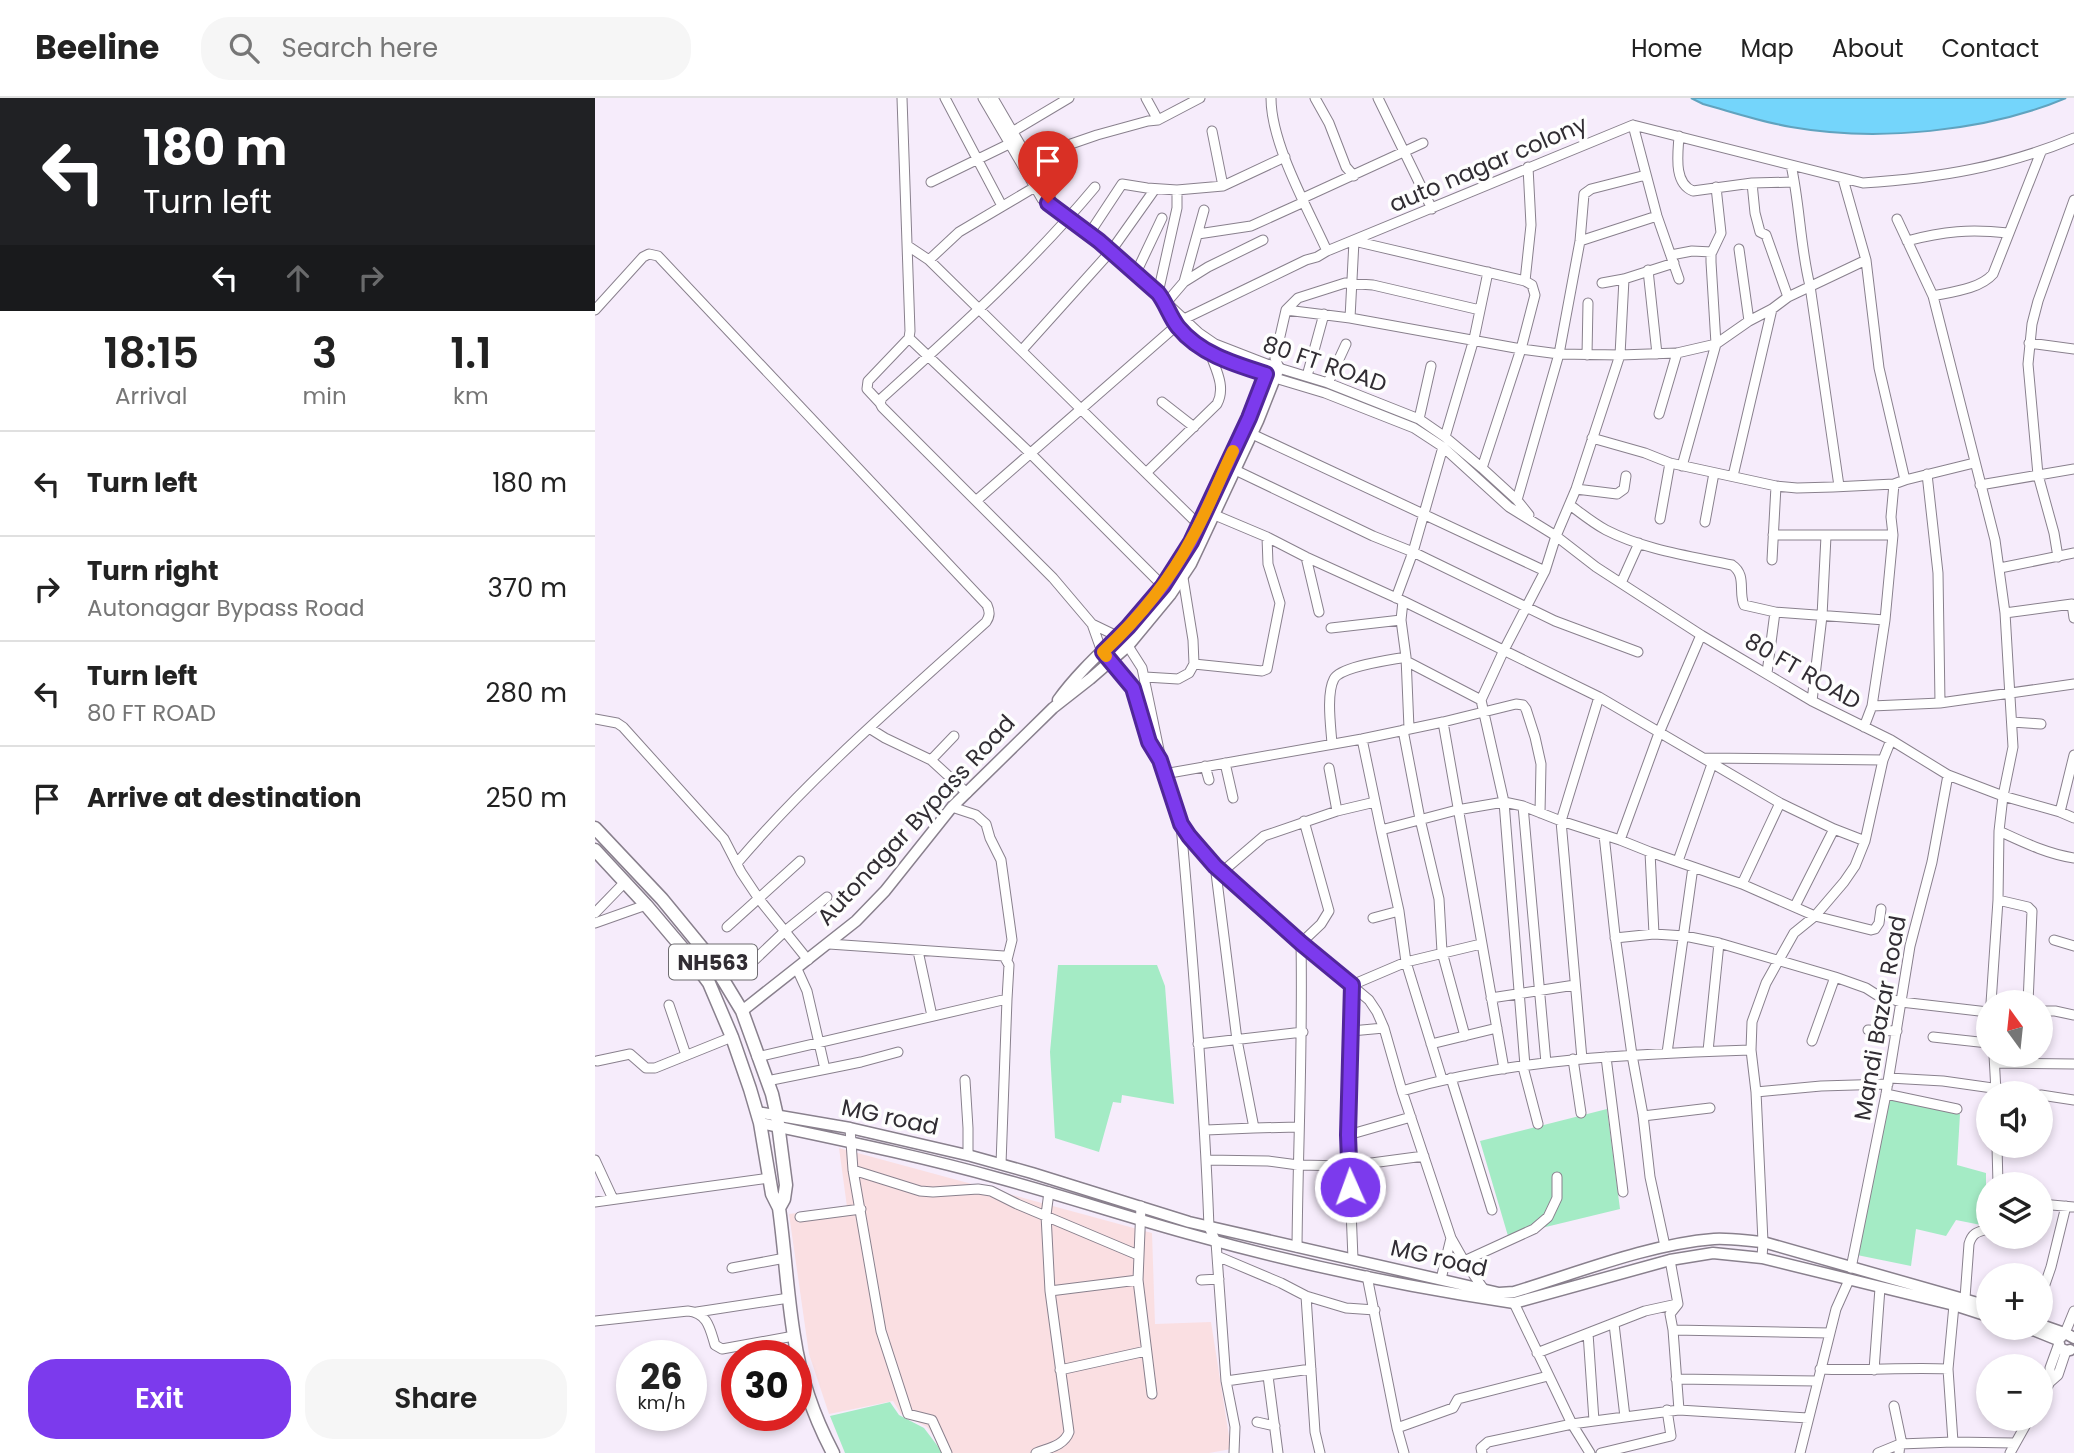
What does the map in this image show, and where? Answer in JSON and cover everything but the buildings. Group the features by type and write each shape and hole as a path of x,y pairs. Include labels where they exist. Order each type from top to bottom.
{"highway":[{"name":"NH563","path":"595,828 662,899 708,955 742,1011 778,1121 786,1185 779,1209"},
{"name":"NH563","path":"595,850 690,957 709,983 732,1037 759,1117 772,1194 779,1209 794,1336 801,1371 829,1452"}],"main road":[{"name":"Autonagar Bypass Road","path":"1231,468 1252,434 1272,371"},
{"name":"Autonagar Bypass Road","path":"1053,708 1065,690 1103,652 1183,578 1231,468 1249,418 1272,371"},
{"name":"Autonagar Bypass Road","path":"742,1011 856,921 885,891 952,807 1053,708 1128,646 1167,590 1199,525 1210,513"},
{"name":"MG road","path":"759,1117 1049,1192 1216,1242 1296,1262 1493,1300 1514,1303 1670,1260 1713,1253 1762,1258 1976,1312"},
{"name":"MG road","path":"778,1121 850,1128 968,1155 1209,1227 1499,1293 1514,1292 1665,1246 1715,1239 1763,1242 1976,1302"}],"street":[{"path":"902,98 909,338 1030,453 1167,590"},
{"path":"945,98 1002,206"},
{"name":"80 FT ROAD","path":"983,98 1042,199 1111,251 1158,293 1192,341 1210,353 1272,371 1307,376 1419,419 1482,468 1517,500 1532,520"},
{"name":"80 FT ROAD","path":"993,98 1049,194 1054,208"},
{"path":"1012,132 1069,98"},
{"path":"1146,98 1158,120"},
{"path":"1029,161 1097,135 1158,120 1201,98"},
{"path":"1271,98 1273,121 1285,157 1327,251"},
{"path":"1315,98 1346,167 1354,176"},
{"path":"1382,99 1432,209"},
{"path":"1679,279 1657,216 1633,125 1863,183 1980,169 2041,152 2074,138"},
{"name":"auto nagar colony","path":"977,500 1181,322 1327,251 1633,125"},
{"path":"1212,131 1223,186"},
{"path":"1679,136 1679,167 1682,180 1685,187 1693,191 1752,183 1794,181"},
{"path":"1198,234 1251,226 1403,150 1423,143"},
{"path":"931,182 1009,144"},
{"path":"1933,296 1987,282 1997,265 2041,152"},
{"path":"1089,234 1122,184 1177,190 1223,186 1285,157"},
{"path":"1791,164 1839,486"},
{"path":"1525,281 1531,225 1528,167"},
{"path":"1517,500 1559,354 1580,240 1582,199 1587,191 1646,175"},
{"path":"1843,179 1866,260 1879,369 1905,480"},
{"path":"1752,183 1760,232 1766,235 1788,297"},
{"path":"929,260 959,232 1035,187"},
{"path":"880,402 1069,219 1095,187"},
{"path":"1682,466 1716,344 1711,262 1712,252 1721,233 1716,187"},
{"path":"1022,350 1111,251 1155,189"},
{"path":"1158,293 1177,208 1177,190"},
{"path":"2058,556 2038,475 2028,364 2029,343 2038,301 2074,200"},
{"path":"1184,282 1204,210"},
{"path":"1580,240 1657,216"},
{"path":"1135,275 1162,218"},
{"path":"1897,219 1933,296 2000,568 2013,747 1999,831 1992,990"},
{"path":"1907,241 1942,232 1969,230 2008,233"},
{"path":"1166,303 1184,282 1263,240"},
{"path":"1350,318 1354,241 1525,281 1532,285 1535,295 1521,349 1482,468"},
{"path":"908,246 929,260 1199,525"},
{"path":"1739,249 1749,321"},
{"path":"1602,283 1624,279 1692,251 1712,252"},
{"path":"595,310 643,257 649,254 658,256 987,605 989,617 986,622 792,802 737,863"},
{"path":"1286,310 1350,318 1559,354 1677,353 1716,344 1788,297 1866,260"},
{"path":"1647,270 1657,354"},
{"path":"1445,437 1474,339 1488,272"},
{"path":"1538,1124 1524,1066 1504,802 1481,700 1545,571 1576,489 1620,355 1624,279"},
{"path":"1272,371 1286,310 1298,298 1345,283 1373,285 1480,310"},
{"path":"1587,355 1588,303"},
{"path":"1733,476 1772,309"},
{"path":"1307,376 1324,314"},
{"name":"80 FT ROAD","path":"1181,322 1215,344 1272,371 1414,428 1443,447 1509,507 1701,635 1812,701 1891,740 1948,775 2003,796 2074,818"},
{"path":"909,338 868,381 867,389 1053,578 1092,624 1103,652 1133,688 1149,742 1160,760"},
{"path":"2029,343 2074,349"},
{"path":"1328,383 1346,344"},
{"path":"1147,472 1217,404 1221,391 1210,353"},
{"path":"1659,414 1677,353"},
{"path":"1419,419 1431,366"},
{"path":"1162,402 1193,427"},
{"path":"1252,434 1545,571"},
{"path":"1592,438 1682,466 1797,488 1894,484 1974,463"},
{"path":"1443,447 1400,599 1406,659 1406,729 1420,819 1439,899 1442,952 1465,1035"},
{"path":"1660,519 1670,463"},
{"path":"1231,468 1527,608 1638,652"},
{"path":"1980,485 2074,469"},
{"path":"1705,523 1714,472"},
{"path":"1927,474 1938,573 1940,703"},
{"path":"1621,493 1626,476"},
{"path":"1864,727 1873,706 1885,620 1893,534 1891,517 1894,484"},
{"path":"1772,560 1776,486"},
{"path":"1576,489 1611,495 1632,494"},
{"path":"1570,505 1605,529 1639,542 1733,565 1741,574 1744,605 1774,612 1885,620"},
{"path":"1210,513 1400,599 1599,697 1780,803 1865,841"},
{"path":"1773,535 1893,534"},
{"path":"1812,701 1822,617 1826,536"},
{"path":"1194,664 1262,671 1267,669 1280,603 1268,564 1267,537"},
{"path":"1621,583 1639,542"},
{"path":"2000,568 2074,554"},
{"path":"1306,557 1319,612"},
{"path":"1145,677 1178,679 1189,673 1194,664 1183,578"},
{"path":"2005,613 2072,604 2074,618"},
{"path":"1767,673 1774,612"},
{"path":"1331,628 1401,620"},
{"path":"1092,624 1119,637 1139,662 1145,677 1160,760 1181,824 1206,1130 1209,1227 1216,1242 1226,1381 1235,1427 1234,1453"},
{"path":"1620,840 1659,733 1701,635"},
{"path":"1332,744 1330,699 1333,681 1335,676 1346,670 1406,659 1481,700"},
{"path":"1873,706 1940,703 2074,684"},
{"path":"1581,1113 1575,985 1561,821 1599,697"},
{"path":"1164,774 1362,739 1515,704 1523,705 1526,709 1541,764 1540,813"},
{"path":"595,719 617,723 623,727 724,839 759,899 808,960"},
{"path":"1443,722 1504,1069"},
{"path":"2012,722 2041,724"},
{"path":"869,728 931,760 967,793"},
{"path":"931,760 954,736"},
{"path":"1362,739 1399,911 1406,962 1431,1044 1492,1210"},
{"path":"1762,1258 1756,1092 1751,1050 1752,1021 1766,983 1794,933 1815,916 1850,874 1861,854 1883,760 1891,740"},
{"path":"2060,812 2071,778 2074,755"},
{"path":"1703,758 1883,760"},
{"path":"1225,763 1233,798"},
{"path":"1678,861 1712,764"},
{"path":"1205,766 1209,780"},
{"path":"1329,768 1336,811"},
{"name":"Mandi Bazar Road","path":"1851,1268 1888,1085 1910,946 1932,862 1948,775"},
{"path":"1219,869 1264,836 1336,811 1375,802"},
{"path":"1381,830 1457,810 1504,802 1523,806 1742,884 1815,916 1873,930 1878,926 1881,909"},
{"path":"1742,884 1780,803"},
{"path":"1523,806 1546,1063"},
{"path":"952,807 976,815 986,824 1001,860 1012,940 1007,960 1001,1164"},
{"path":"1297,1247 1298,1126 1303,1032 1301,943 1321,924 1329,911 1304,821"},
{"path":"1181,824 1219,869 1369,1000 1384,1028 1451,1238 1464,1262 1493,1300"},
{"path":"1795,906 1834,829"},
{"path":"1999,831 2033,847 2074,858"},
{"path":"1604,835 1615,938 1650,1177 1665,1246"},
{"path":"1650,852 1654,934"},
{"path":"727,927 800,861"},
{"path":"1667,1053 1693,867"},
{"path":"1219,869 1237,1040 1254,1128"},
{"path":"595,914 625,882"},
{"path":"743,971 785,931 827,897"},
{"path":"1998,900 2028,907 2032,911 2029,990"},
{"path":"595,923 646,905"},
{"path":"1373,918 1399,911"},
{"path":"1615,938 1654,934 1685,936 1719,943 1855,983 1877,995 1901,1002 1976,1011"},
{"path":"2054,940 2074,946"},
{"path":"1708,1051 1719,943"},
{"path":"829,944 998,954 1007,960"},
{"path":"1352,985 1406,962 1481,944"},
{"path":"918,951 932,1016"},
{"path":"797,969 807,991 825,1069"},
{"path":"1812,1041 1835,977"},
{"path":"1352,985 1348,1135 1353,1259"},
{"path":"1491,998 1575,985"},
{"path":"757,1056 1007,999"},
{"path":"669,1005 685,1055"},
{"path":"2053,1011 2074,1014"},
{"path":"1351,1031 1384,1028"},
{"path":"1431,1044 1497,1028"},
{"path":"1868,1030 1897,1031"},
{"path":"1198,1044 1303,1032"},
{"path":"597,1061 630,1054 650,1069 732,1037"},
{"path":"1933,1037 1976,1042"},
{"path":"1402,1091 1446,1079 1578,1059 1751,1050"},
{"path":"767,1081 898,1052"},
{"path":"1606,1057 1623,1192"},
{"path":"2053,1063 2074,1064"},
{"path":"965,1080 968,1155"},
{"path":"1756,1092 1821,1086 1943,1081 1976,1087"},
{"path":"1888,1085 1957,1109"},
{"path":"2053,1097 2074,1100"},
{"path":"1643,1116 1710,1108"},
{"path":"1348,1135 1411,1117"},
{"path":"1206,1130 1298,1126"},
{"path":"850,1128 853,1170 881,1331 906,1409 912,1416 932,1420 947,1453"},
{"path":"1207,1160 1349,1166 1424,1156"},
{"path":"595,1160 613,1199"},
{"path":"853,1170 920,1191 985,1190 1138,1255"},
{"path":"1464,1262 1534,1229 1548,1217 1557,1198 1557,1177"},
{"path":"595,1202 769,1178"},
{"path":"1036,1453 1061,1444 1069,1432 1050,1292 1046,1215 1049,1192"},
{"path":"1141,1206 1138,1280 1152,1394"},
{"path":"2052,1263 2070,1206"},
{"path":"800,1217 860,1209"},
{"path":"1965,1298 1971,1236 1976,1232"},
{"path":"1441,1279 1451,1238"},
{"path":"1217,1256 1306,1296 1346,1308 1375,1310"},
{"path":"732,1268 785,1258"},
{"path":"1670,1260 1678,1304 1670,1314 1679,1410"},
{"path":"1367,1276 1404,1452 1391,1453"},
{"path":"1201,1280 1219,1279"},
{"path":"1050,1292 1138,1280"},
{"path":"1800,1453 1836,1309 1849,1280"},
{"path":"1874,1370 1880,1288"},
{"path":"1306,1296 1315,1432 1320,1453"},
{"path":"595,1321 697,1312 789,1298"},
{"path":"1514,1303 1572,1424 1590,1453"},
{"path":"1537,1353 1645,1311 1678,1304"},
{"path":"1954,1305 1948,1369 1954,1442"},
{"path":"2053,1379 2058,1375 2074,1311"},
{"path":"697,1312 707,1321 715,1345 722,1349 794,1336"},
{"path":"1614,1324 1625,1416"},
{"path":"1673,1330 1831,1333"},
{"path":"1588,1333 1594,1421"},
{"path":"1060,1370 1146,1351"},
{"path":"1821,1370 1913,1367 1948,1369"},
{"path":"1226,1381 1311,1369"},
{"path":"1268,1376 1278,1453"},
{"path":"1397,1428 1453,1408 1458,1399 1548,1376"},
{"path":"1676,1379 1817,1381"},
{"path":"1894,1406 1900,1447"},
{"path":"1601,1453 1671,1436 1667,1410"},
{"path":"1482,1453 1481,1448 1487,1443 1572,1424 1667,1410 1808,1418"},
{"path":"1257,1422 1275,1426"},
{"path":"2010,1453 2022,1431"},
{"path":"1878,1453 1900,1447 1954,1442 2015,1443"}],"shaded area":[{"path":"839,1148 1152,1233 1155,1324 1211,1322 1231,1449 1209,1453 946,1453 927,1427 901,1414 893,1401 829,1414 812,1363 812,1340 807,1340 789,1214 847,1207"}],"green space":[{"path":"1058,965 1157,965 1165,986 1174,1104 1122,1095 1121,1103 1113,1102 1099,1152 1055,1138 1050,1052"},
{"path":"1890,1096 1960,1114 1957,1165 1982,1172 1976,1172 1976,1224 1956,1220 1946,1236 1916,1229 1911,1266 1857,1255"},
{"path":"1607,1109 1620,1209 1508,1236 1480,1141"},
{"path":"890,1402 899,1415 924,1428 943,1453 845,1453 830,1416"}],"water":[{"path":"1691,98 2066,98 2035,110 1966,126 1930,131 1859,134 1780,125 1703,104"}],"slow traffic":[{"path":"1106,656 1103,652 1163,586 1191,542 1233,451"}],"route":[{"path":"1048,203 1099,241 1158,293 1177,325 1192,341 1210,353 1266,374 1249,418 1191,542 1163,586 1103,652 1129,681 1137,696 1149,742 1160,760 1181,824 1189,836 1215,866 1352,985 1348,1135 1350,1187"}]}
